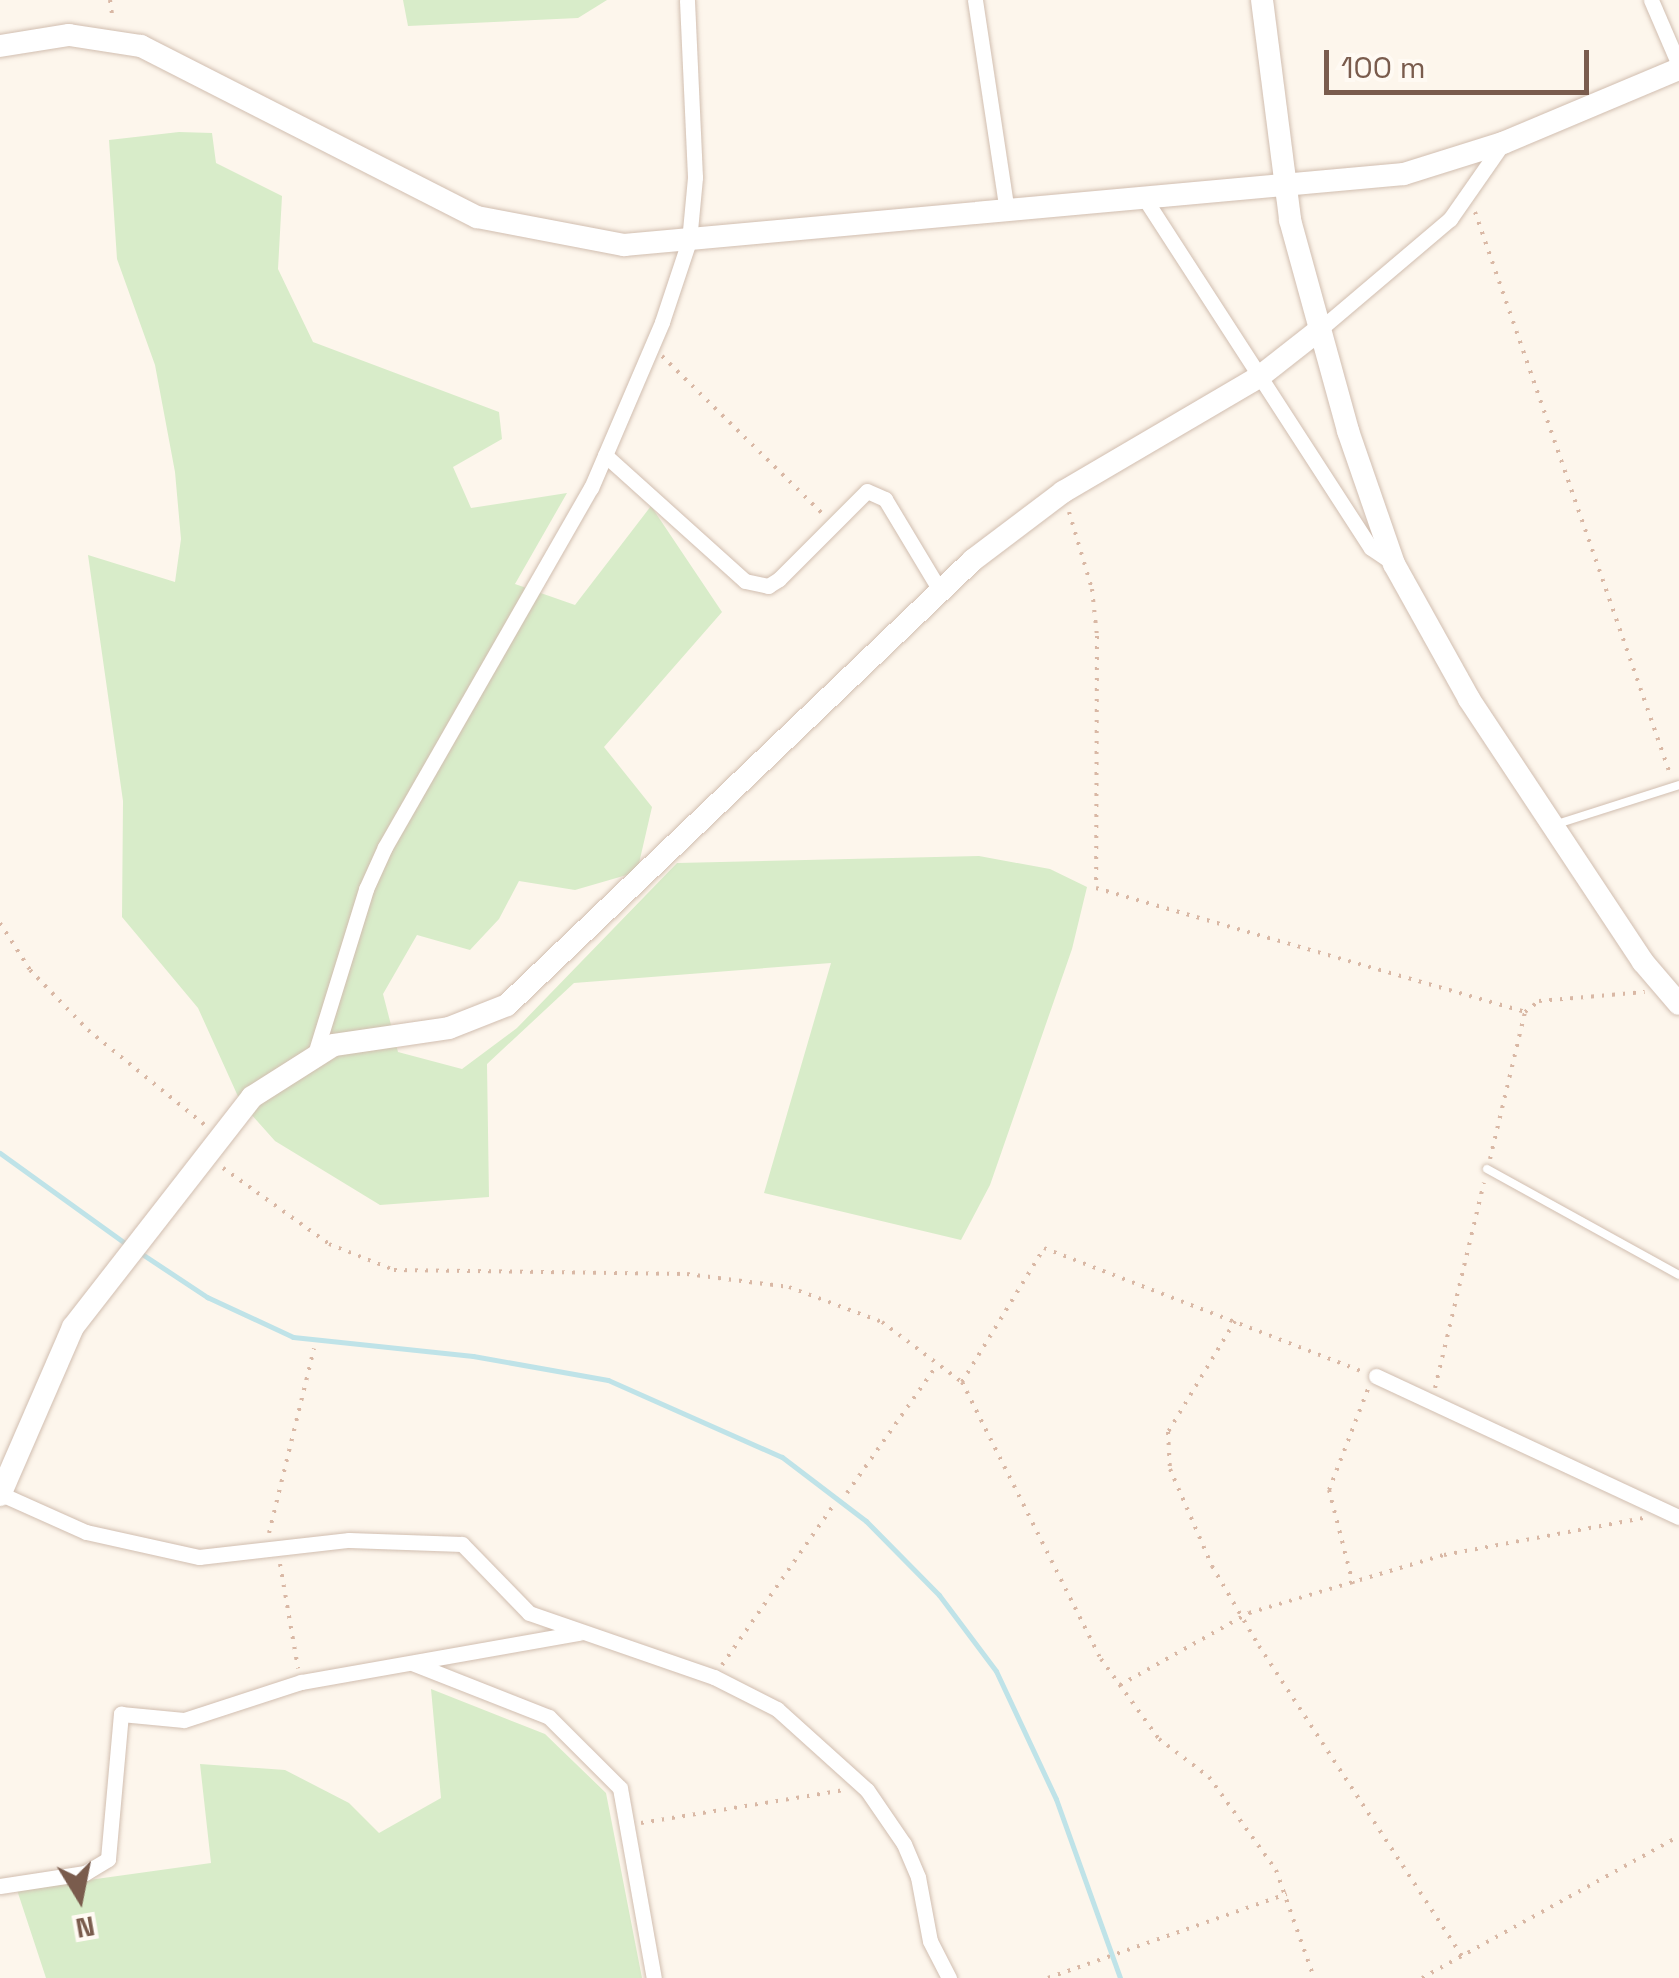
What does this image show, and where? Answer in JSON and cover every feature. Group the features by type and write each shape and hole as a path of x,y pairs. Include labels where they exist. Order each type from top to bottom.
{"street":[{"path":"315,1054 366,889 385,847 529,602 605,455 652,346 690,241 695,100 688,0"},
{"path":"975,0 1006,206"},
{"path":"1262,0 1284,186 1319,330 1394,564 1449,668 1672,997"},
{"path":"0,46 68,36 142,46 500,226 624,245 1006,206 1404,174 1503,144 1679,67 1652,0"},
{"path":"949,1978 930,1941 904,1844 864,1787 777,1709 714,1677 529,1613 462,1544 349,1540 274,1552 200,1557 146,1550 0,1494 49,1372 132,1249 208,1146 252,1096 315,1054 376,1035 449,1028 507,1005 939,589 1063,492 1259,377 1319,330 1450,219 1503,144"},
{"path":"1143,196 1372,548 1394,564"},
{"path":"605,455 744,581 768,586 867,491 885,499 939,589"},
{"path":"1376,1376 1674,1515"},
{"path":"0,1886 85,1873 108,1858 120,1714 184,1720 301,1682 583,1632"},
{"path":"412,1663 549,1717 620,1788 654,1978"}],"lane":[{"path":"1553,826 1677,786"},
{"path":"1487,1169 1679,1275"}],"path":[{"path":"1468,193 1677,786"},
{"path":"652,346 834,524"},
{"path":"1063,492 1092,589 1096,636 1096,888 1525,1012"},
{"path":"0,924 30,970 88,1030 181,1103 208,1146 329,1244 394,1270 687,1274 789,1286 882,1322 935,1368 962,1382 1120,1685 1159,1739 1209,1777 1286,1894 1314,1978"},
{"path":"1431,1402 1525,1012 1539,1001 1672,997"},
{"path":"962,1382 1044,1248 1375,1376 1328,1490 1353,1586"},
{"path":"1235,1321 1164,1449 1212,1566 1241,1616 1462,1956"},
{"path":"301,1682 269,1533 314,1348"},
{"path":"848,1493 935,1368"},
{"path":"714,1677 833,1506"},
{"path":"1120,1685 1241,1616 1353,1586 1444,1554 1674,1515"},
{"path":"629,1825 864,1787"},
{"path":"1422,1978 1679,1836"},
{"path":"1048,1978 1286,1894"}],"green space":[{"path":"403,0 607,0 578,18 408,26"},
{"path":"179,132 212,133 216,163 282,196 278,269 313,342 499,412 502,439 453,467 471,508 567,493 515,584 575,605 651,506 722,612 604,747 652,807 637,872 575,890 519,881 499,919 470,950 417,935 383,994 398,1052 462,1069 517,1028 677,863 979,856 1050,869 1087,887 1072,949 990,1185 961,1240 764,1193 831,963 574,983 487,1064 489,1197 380,1205 275,1141 241,1103 198,1008 122,917 123,801 88,555 175,582 181,539 175,472 155,365 117,259 109,140"},
{"path":"431,1689 545,1734 606,1793 642,1978 46,1978 17,1890 211,1863 200,1764 285,1770 349,1803 379,1833 441,1798"}],"waterway":[{"path":"0,1153 129,1246"},
{"path":"139,1252 207,1297 293,1337 473,1356 608,1380 782,1457 866,1521 939,1595 996,1671 1056,1799 1120,1978"}]}
